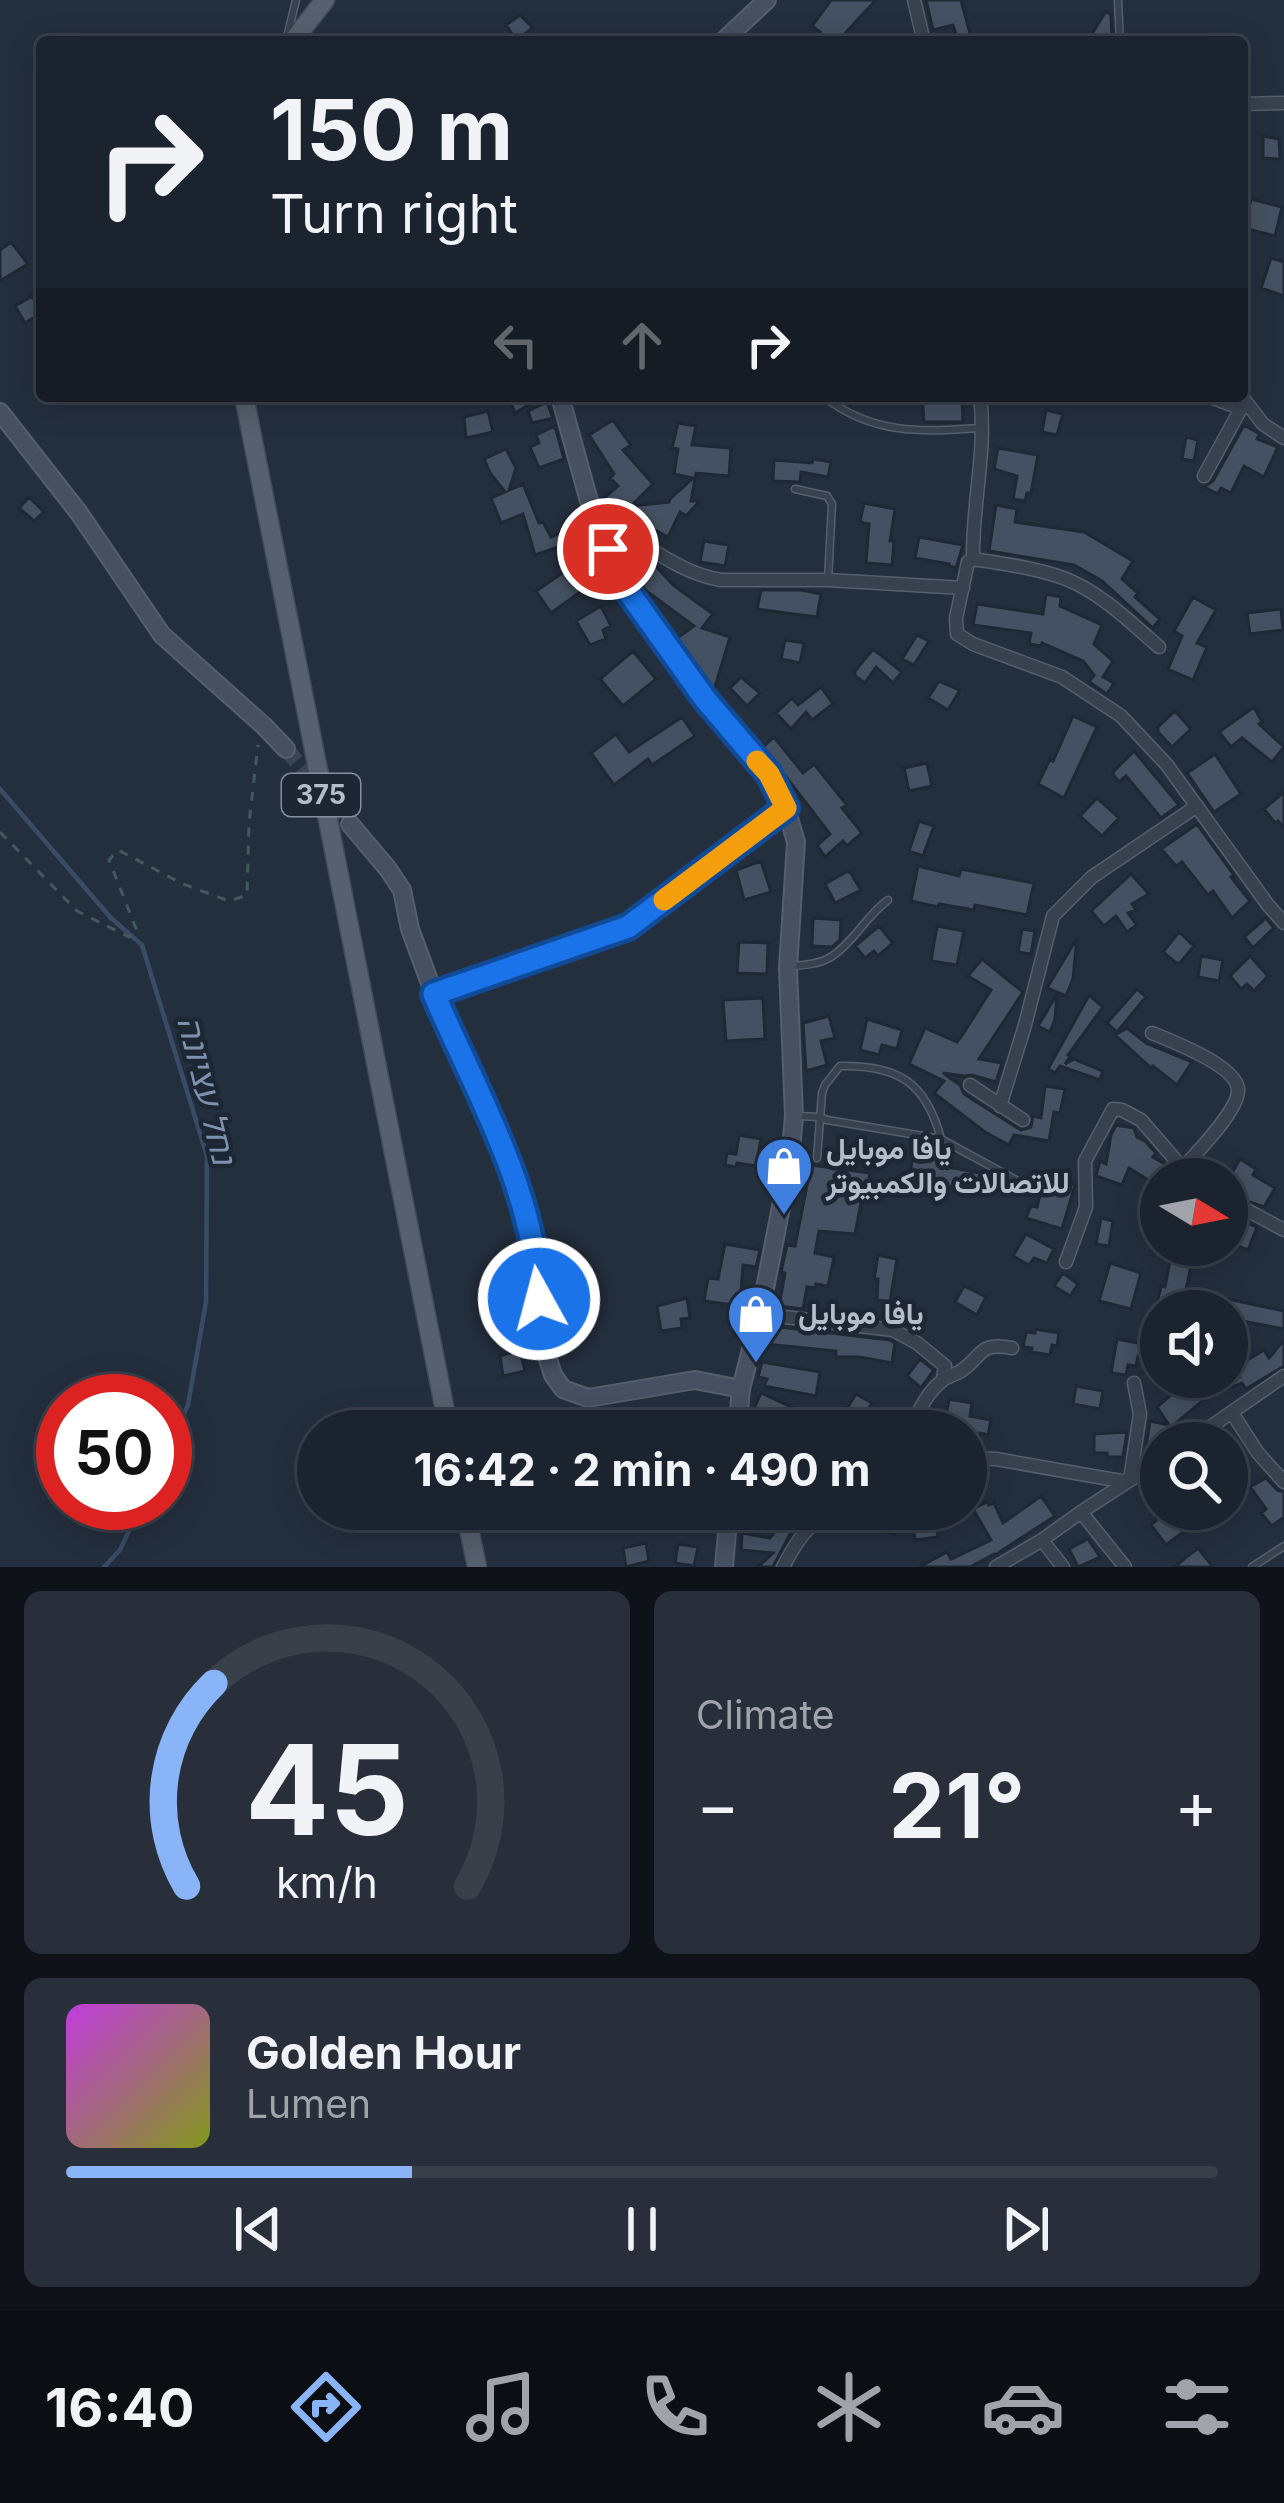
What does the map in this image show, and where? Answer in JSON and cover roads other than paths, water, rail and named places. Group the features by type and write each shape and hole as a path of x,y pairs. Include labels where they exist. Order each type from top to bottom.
{"main road":[{"path":"294,36 325,0"},
{"path":"728,36 766,0"},
{"name":"375","path":"245,402 445,1410"},
{"path":"562,402 620,580 705,699 769,774 796,842 788,968 794,1116 790,1160 738,1410"},
{"path":"0,412 80,514 162,634 286,749"},
{"path":"350,824 402,890 410,929 434,994 519,1194 537,1261 541,1336 553,1375 563,1389 588,1398 695,1380 741,1389"},
{"path":"469,1530 477,1567"},
{"path":"724,1567 727,1530"}],"street":[{"path":"914,0 923,36"},
{"path":"1248,104 1284,103"},
{"path":"973,559 984,428 981,402"},
{"path":"1204,476 1243,403 1284,438"},
{"path":"596,518 706,578 963,588"},
{"path":"1159,646 1108,604 1068,580 973,559 968,562 955,626 963,640 1062,677 1100,700 1146,741 1284,923"},
{"path":"1000,1106 1058,908 1092,877 1197,806"},
{"path":"1152,1033 1202,1056 1238,1084 1239,1095 1198,1158"},
{"path":"970,1084 1023,1120"},
{"path":"1066,1262 1086,1208 1085,1162 1113,1109 1141,1120 1175,1158"},
{"path":"1248,1212 1284,1230"},
{"path":"760,1314 901,1333 945,1366 943,1379"},
{"path":"920,1410 943,1379 968,1366 982,1349 1012,1348"},
{"path":"1217,1422 1284,1376"},
{"path":"1130,1480 1140,1414 1135,1383"},
{"path":"1232,1412 1284,1482"},
{"path":"987,1459 1130,1480"},
{"path":"996,1567 1140,1474"},
{"path":"1081,1511 1125,1567"},
{"path":"783,1567 808,1530"},
{"path":"1042,1540 1063,1567"}],"lane":[{"path":"290,36 296,0"},
{"path":"1118,0 1120,36"},
{"path":"832,402 854,416 913,432 984,428"},
{"path":"795,489 827,496 832,504 828,580"},
{"path":"434,994 628,927 786,808"},
{"path":"788,968 833,956 888,900"},
{"path":"817,1158 825,1085 840,1066 869,1067 901,1076 918,1088 941,1139"},
{"path":"794,1116 941,1139 1016,1180"},
{"path":"1252,1567 1284,1546"}],"waterway":[{"name":"נחל עציונה","path":"0,789 111,918 142,945 207,1156 206,1302 192,1382"},
{"name":"נחל עציונה","path":"104,1567 129,1530"}],"tunnel":[{"path":"286,749 350,824"}],"place":[{"name":"يافا موبايل للاتصالات والكمبيوتر","path":"784,1217"},
{"name":"يافا موبايل","path":"756,1365"}]}
